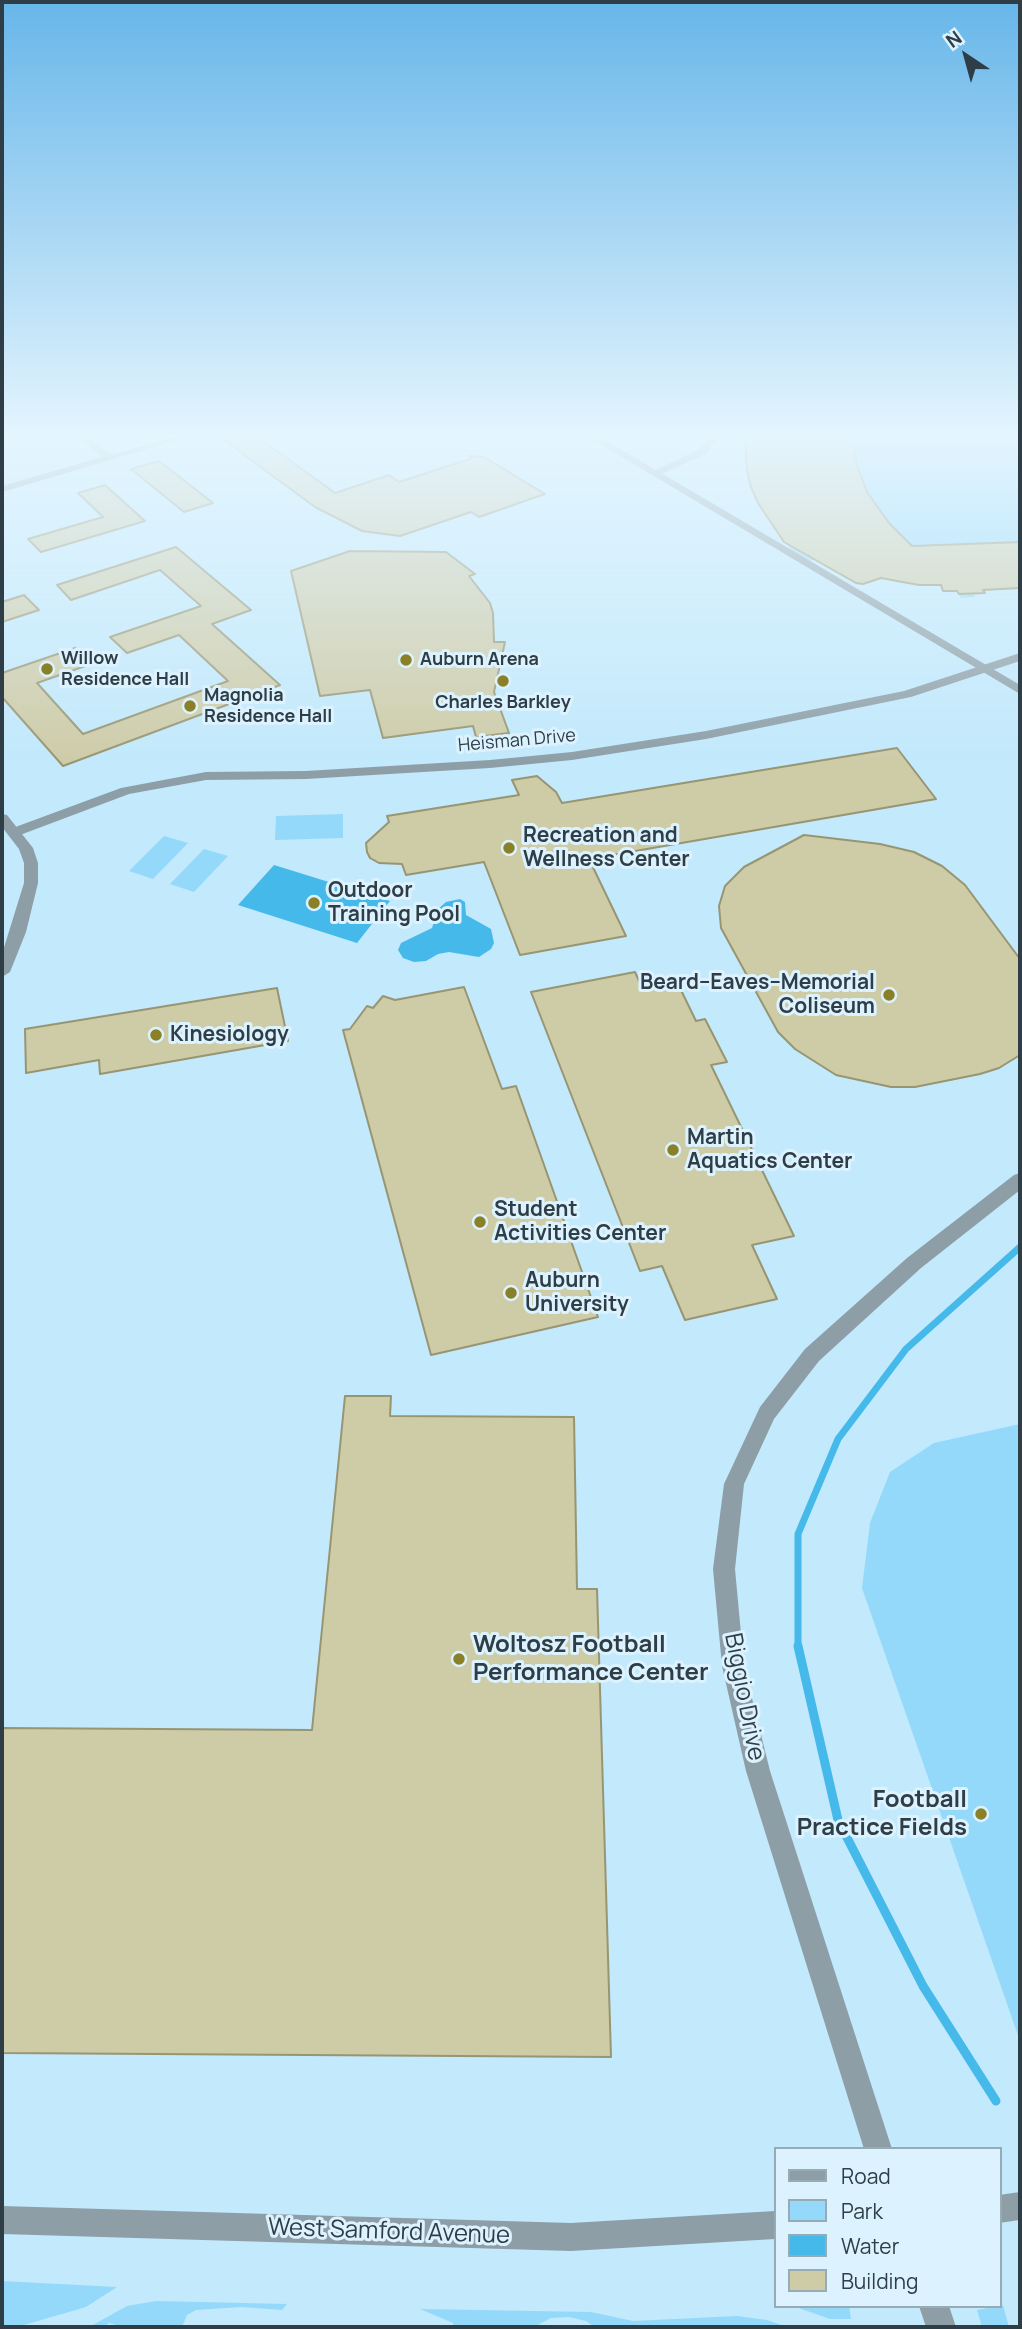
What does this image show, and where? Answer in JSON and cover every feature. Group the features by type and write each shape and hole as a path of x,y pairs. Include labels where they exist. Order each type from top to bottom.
{"street":[{"path":"778,547 1020,690"},
{"name":"Heisman Drive","path":"15,832 89,802 147,786 206,776 390,771 585,755 706,735 881,701 1020,657"},
{"path":"2,818 26,848 31,863 31,883 18,932 2,972"},
{"name":"Biggio Drive","path":"877,2147 758,1771 733,1666 724,1569 734,1484 766,1413 812,1355 914,1263 1020,1180"},
{"path":"1001,2209 1020,2206"},
{"name":"West Samford Avenue","path":"2,2220 571,2237 774,2225"},
{"path":"935,2308 941,2327"}],"green space":[{"path":"789,547 1020,547 1020,588 984,590 985,593 973,591 975,597 961,598 957,591 943,591 940,585 900,583 869,574 870,582 856,583 824,564 826,558 801,562"},
{"path":"343,814 343,838 275,840 276,816"},
{"path":"164,836 188,843 153,879 129,871"},
{"path":"204,849 228,856 194,892 170,884"},
{"name":"Football Practice Fields","path":"1020,1424 1020,2041 862,1588 870,1523 890,1472 934,1443"},
{"path":"2,2281 117,2287 86,2307 17,2327 2,2327"},
{"path":"156,2301 287,2304 282,2310 241,2307 196,2310 187,2315 182,2327 123,2327 109,2323 104,2327 89,2327 127,2306"},
{"path":"1001,2305 1009,2327 982,2327 977,2310 1001,2308"},
{"path":"799,2308 849,2308 851,2319 830,2319"},
{"path":"420,2309 591,2312 633,2321 737,2316 767,2320 787,2327 595,2327 586,2321 569,2317 551,2318 534,2327 453,2327 453,2323"}],"water":[{"name":"Outdoor Training Pool","path":"274,865 390,901 357,943 238,905"},
{"path":"460,899 465,902 466,915 491,929 494,943 491,949 479,957 449,952 438,954 426,961 414,962 403,958 398,950 401,943 432,928 438,909 446,902"}],"building":[{"path":"36,547 59,547 41,552"},
{"path":"176,547 251,610 212,624 280,685 63,766 2,697 2,673 75,648 91,664 37,683 83,734 228,681 179,635 127,653 110,637 201,606 160,570 71,600 57,585"},
{"path":"792,547 1020,547 1020,588 959,594 957,591 943,591 941,585 919,585 881,578 863,584 856,583"},
{"name":"Auburn Arena","path":"350,551 446,552 475,574 469,576 490,603 493,613 494,642 505,642 494,692 509,733 476,737 473,726 383,738 370,690 320,696 291,571"},
{"name":"Willow Residence Hall","path":"24,595 39,610 2,622 2,602"},
{"name":"Recreation and Wellness Center","path":"897,748 936,799 589,859 626,936 520,955 484,862 406,875 402,864 379,863 370,858 367,852 366,843 389,822 387,816 519,795 512,780 537,776 556,792 562,803"},
{"name":"Beard–Eaves–Memorial Coliseum","path":"804,835 880,844 914,852 942,866 965,885 1020,959 1020,1055 999,1068 980,1074 915,1087 891,1087 836,1075 795,1049 778,1032 721,928 719,906 725,886 744,867"},
{"name":"Martin Aquatics Center","path":"635,972 640,983 667,978 671,987 679,986 696,1021 705,1019 727,1062 711,1065 794,1236 752,1245 777,1299 685,1320 662,1266 640,1271 531,992"},
{"name":"Student Activities Center","path":"464,987 502,1089 516,1086 598,1317 431,1355 343,1030 350,1029 367,1006 373,1008 383,996 395,1000"},
{"name":"Kinesiology","path":"277,988 288,1041 100,1074 99,1060 26,1073 25,1029"},
{"name":"Woltosz Football Performance Center","path":"345,1396 391,1396 390,1416 574,1417 577,1589 597,1589 611,2057 2,2053 2,1728 312,1730"}],"waterway":[{"path":"798,1646 798,1534 838,1439 906,1349 1020,1247"},
{"path":"798,1646 838,1820 923,1986 996,2101"}],"place":[{"name":"Auburn Arena","path":"406,660"},
{"name":"Willow Residence Hall","path":"47,669"},
{"name":"Charles Barkley","path":"503,681"},
{"name":"Magnolia Residence Hall","path":"190,706"},
{"name":"Recreation and Wellness Center","path":"509,848"},
{"name":"Outdoor Training Pool","path":"314,903"},
{"name":"Beard–Eaves–Memorial Coliseum","path":"889,995"},
{"name":"Kinesiology","path":"156,1035"},
{"name":"Martin Aquatics Center","path":"673,1150"},
{"name":"Student Activities Center","path":"480,1222"},
{"name":"Auburn University","path":"511,1293"},
{"name":"Woltosz Football Performance Center","path":"459,1659"},
{"name":"Football Practice Fields","path":"981,1814"}]}
